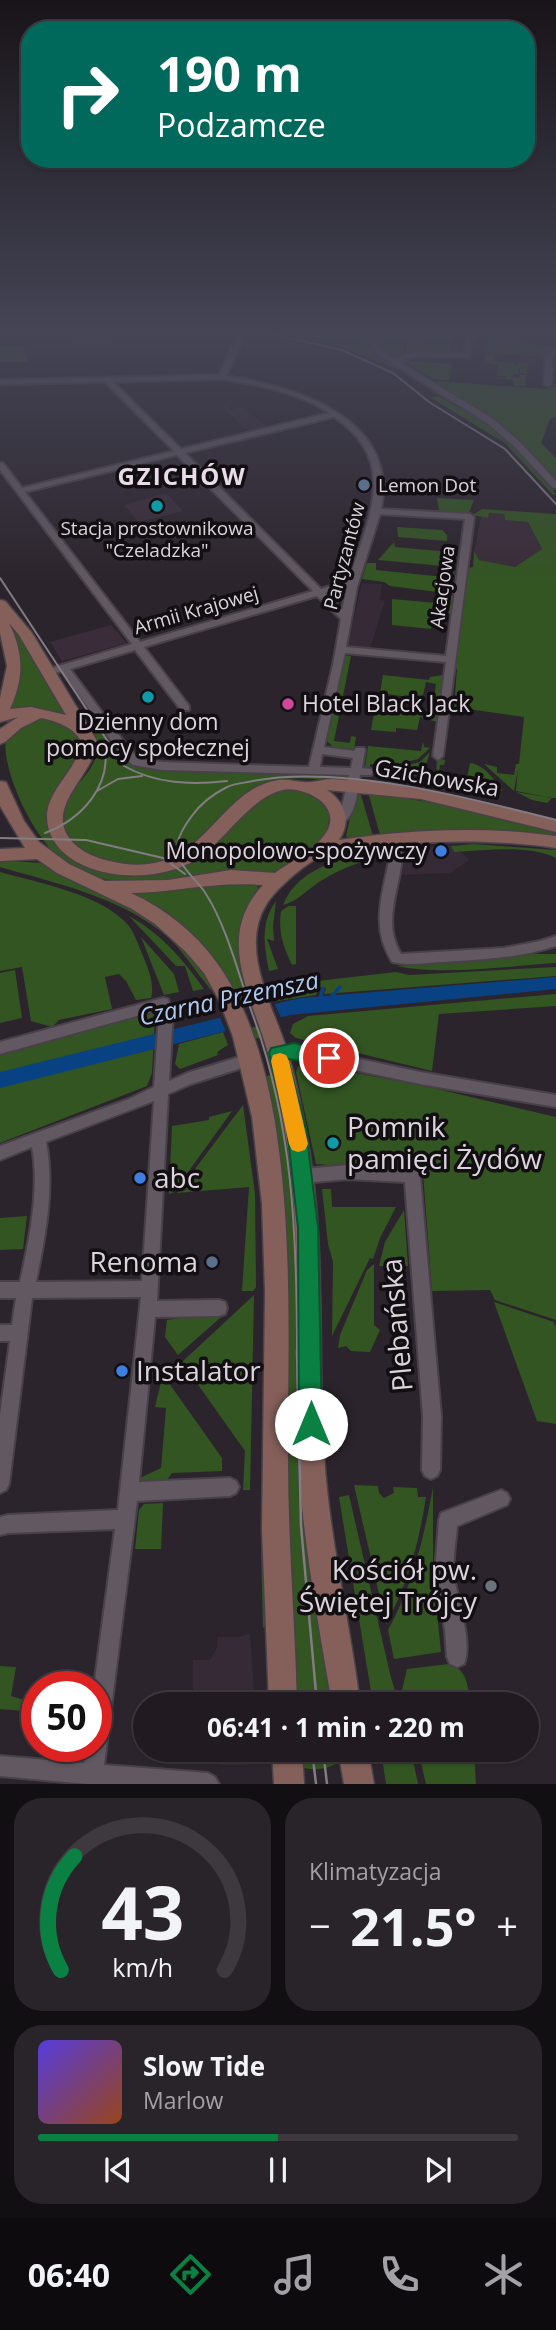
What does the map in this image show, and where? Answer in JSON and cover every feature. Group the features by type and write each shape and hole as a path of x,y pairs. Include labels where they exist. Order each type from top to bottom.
{"main road":[{"path":"0,604 25,633 86,732"},
{"path":"0,618 11,641 16,662 15,679 0,716"},
{"path":"0,716 23,711 46,715 68,720 86,732"},
{"path":"0,739 7,729 18,722 46,715"},
{"name":"Gzichowska","path":"86,732 89,741 88,757 60,796 55,818 60,838 71,850 105,866 139,869 173,863 203,847 255,795 285,786 308,788 359,776 421,794 556,826"},
{"path":"0,786 15,822 40,853 63,869 137,904 170,926 199,953 227,996 247,1052 268,1143 276,1230 275,1530 282,1692"},
{"path":"308,788 334,804 340,821 335,836 259,897 248,925 248,956 254,987 275,1046 296,1129 303,1176 311,1303 312,1466 320,1546 344,1692"},
{"name":"Gzichowska","path":"323,848 394,837 482,835 556,842"},
{"path":"0,856 40,853"},
{"path":"100,887 168,886 231,876 278,880"},
{"path":"288,1762 289,1784"},
{"path":"353,1762 353,1783"}],"street":[{"path":"144,418 344,617"},
{"path":"19,491 318,418"},
{"name":"Partyzantów","path":"314,769 341,650 344,617 379,493 374,462 354,431 341,418"},
{"path":"485,418 517,444 556,486"},
{"path":"0,465 185,708"},
{"name":"Akacjowa","path":"375,511 470,517 438,756"},
{"name":"Armii Krajowej","path":"49,672 353,582"},
{"path":"341,650 449,659"},
{"name":"Gzichowska","path":"67,671 131,759 145,764 314,769 359,776"},
{"path":"317,750 359,753 359,776 347,812 340,821"},
{"path":"394,837 397,849 387,939 397,958 406,960 512,950 539,947 556,941"},
{"path":"0,1048 164,1008 149,1298 126,1519 93,1772"},
{"path":"275,1046 420,1078 556,1101"},
{"path":"0,1153 160,1091 247,1052"},
{"path":"0,1484 18,1333 32,1274 43,1159 38,1139"},
{"name":"Plebańska","path":"303,1176 348,1172 412,1177 432,1416 431,1470"},
{"path":"0,1290 27,1289 149,1298 219,1308"},
{"path":"0,1333 18,1333"},
{"path":"129,1492 230,1488"},
{"path":"457,1657 455,1630 444,1573 448,1520 501,1499"},
{"path":"0,1526 126,1519"},
{"path":"0,1766 208,1784"}],"shaded area":[{"path":"234,418 256,418 267,427 248,431"},
{"path":"166,493 183,511 139,522 124,505"},
{"path":"489,513 504,514 505,520 528,522 542,549 515,567 479,560 474,551 481,517"},
{"path":"362,583 382,584 380,600 385,601 369,651 347,649"},
{"path":"111,625 127,643 62,661 50,642"},
{"path":"454,845 469,860 450,873 398,875 403,857 411,848"},
{"path":"250,1633 254,1692 193,1692 193,1660 210,1660 217,1648 218,1637 240,1637"},
{"path":"220,1762 253,1762 247,1765 220,1765"}],"green space":[{"path":"464,418 477,418 496,429 556,494 553,495 505,443"},
{"path":"490,418 552,418 541,443 556,458 556,479 506,429"},
{"path":"437,498 474,500 468,515 439,512"},
{"path":"482,509 556,514 556,798 516,791 518,769 514,791 484,764 497,767 497,773 514,775 516,764 519,764 524,717 454,707 457,669 452,666 466,576 468,568 473,567 474,551 479,560 515,567 542,549 528,522 505,520 504,514 489,513 488,518 473,515"},
{"path":"397,527 442,530 447,535 447,541 398,537"},
{"path":"394,542 395,547 449,552 447,567 455,569 454,575 443,574 443,566 378,560"},
{"path":"367,563 376,563 376,570 445,577 444,590 454,592 390,586 384,582 362,579"},
{"path":"451,596 454,596 451,614 438,615 436,620 432,620 431,629 392,625 392,599 448,604"},
{"path":"2,615 23,637 72,717 9,708 18,681 20,660 15,640"},
{"path":"345,656 351,656 334,741 350,743 351,736 356,737 354,749 333,747 327,741"},
{"path":"383,675 429,680 430,677 443,675 440,699 434,698 436,684 426,682 422,699 380,693"},
{"path":"428,705 432,705 431,712 439,713 437,722 420,717 417,730 371,730 375,708 425,714"},
{"path":"85,717 96,733 108,729 131,761 350,772 349,780 342,782 294,778 279,781 209,835 173,857 151,863 113,862 95,857 77,846 66,830 63,818 68,798 89,770 97,750 94,735"},
{"path":"38,719 63,724 77,733 81,740 81,756 53,798 59,848 71,857 99,870 144,876 174,868 244,810 272,794 287,791 311,795 325,806 330,814 326,836 285,867 260,874 168,882 128,882 109,880 73,868 60,859 36,829 9,770 6,737"},
{"path":"423,741 424,747 430,748 418,759 380,769 380,765 370,764 370,768 365,767 368,746 421,751"},
{"path":"430,752 422,777 381,771 420,762"},
{"path":"437,758 445,760 444,765 440,765 438,778 466,783 470,763 475,764 485,770 503,791 436,779"},
{"path":"356,792 361,795 373,836 349,839 346,836"},
{"path":"368,792 481,811 556,830 556,837 453,830 380,835"},
{"path":"516,792 552,798 547,803 532,800"},
{"path":"474,844 556,850 556,858 519,850 454,852 451,846"},
{"path":"389,850 386,855 354,864 331,875 283,905 301,880 314,871 343,859"},
{"path":"0,860 40,863 147,917 176,940 205,971 220,998 175,944 150,923 88,893 0,867"},
{"path":"0,872 69,891 117,915 131,929 145,961 152,982 151,998 136,1000 119,974 105,977 112,1009 59,1020 52,1027 31,1021 22,967 0,971"},
{"path":"237,881 256,885 259,889 249,904 243,921 264,1037 254,1039 228,980 205,952 135,897 135,894"},
{"path":"276,901 274,941 267,939 278,969 269,971 265,926"},
{"path":"289,906 296,906 296,964 292,965 280,926 281,911"},
{"path":"129,916 171,948 204,989 193,991 185,966 176,966"},
{"path":"141,937 174,974 179,992 164,995"},
{"path":"521,954 556,954 556,963 455,970 397,966"},
{"path":"556,967 556,976 324,994 326,988 319,987 316,995 277,1001 274,986 396,972 409,975"},
{"path":"15,970 22,1018 0,1023 0,973"},
{"path":"556,994 556,1006 439,1014 432,1071 296,1038 290,1033 293,1024 308,1016"},
{"path":"151,1011 155,1015 152,1073 147,1086 0,1143 0,1051 117,1023"},
{"path":"223,1032 228,1045 217,1052 218,1055 180,1069 175,1064 179,1044"},
{"path":"309,1064 429,1087 556,1117 556,1320 495,1300 490,1290 432,1291 423,1173 316,1164 296,1072 298,1066"},
{"path":"270,1075 277,1078 296,1186 328,1652 334,1692 291,1692 262,1078"},
{"path":"248,1096 266,1181 268,1622 263,1628 261,1549 265,1262 260,1169"},
{"path":"243,1105 255,1194 256,1287 253,1291 242,1291 249,1187 177,1193"},
{"path":"232,1111 173,1193 169,1194 172,1126 209,1120 209,1117"},
{"path":"322,1189 331,1189 332,1207 396,1207 373,1259 370,1258 332,1336 333,1262 328,1244"},
{"path":"404,1210 408,1266 379,1266 385,1242"},
{"path":"27,1216 23,1249 0,1250 0,1218"},
{"path":"374,1264 374,1325 380,1330 370,1352 351,1351 346,1346 338,1348 340,1335 367,1270"},
{"path":"254,1295 250,1490 243,1490 245,1451 182,1362"},
{"path":"494,1302 554,1322 556,1424 537,1421"},
{"path":"228,1311 178,1355 165,1337 167,1320"},
{"path":"166,1379 222,1458 222,1471 172,1473 162,1487 141,1484 140,1478 161,1468 166,1408 155,1407 161,1382"},
{"path":"354,1485 378,1486 379,1493 384,1498 394,1493 393,1487 417,1488 418,1497 426,1497 412,1562 401,1594 386,1624"},
{"path":"433,1487 433,1574 441,1652 394,1659 388,1630 404,1596 416,1560"},
{"path":"349,1495 395,1692 371,1692 339,1497"},
{"path":"163,1503 161,1549 135,1549 139,1510 144,1504"},
{"path":"449,1664 455,1666 463,1674 469,1692 403,1692 407,1669"},
{"path":"0,1666 16,1667 11,1696 21,1699 21,1711 0,1709"},
{"path":"299,1762 339,1762 325,1768 300,1766"},
{"path":"383,1762 413,1762 418,1784 386,1784"},
{"path":"421,1762 475,1762 476,1784 426,1784"}],"water":[{"path":"556,977 556,989 290,1015 0,1088 0,1072 300,998"}],"pier":[{"path":"273,1000 282,1020 227,1034 218,1013"}],"waterway":[{"name":"Czarna Przemsza","path":"332,996 340,987"},
{"name":"Czarna Przemsza","path":"320,999 323,988"}],"tram line":[{"path":"455,418 505,449 556,504"},
{"path":"0,578 124,766 174,782 227,781"},
{"path":"45,833 71,819 92,799 104,773 104,744"},
{"path":"97,791 118,779 142,776"},
{"path":"297,1352 294,1223 276,1096 266,1054 220,921 206,894 179,859 177,845 181,834 198,808 222,790 237,784 287,777 325,777 405,786 556,820"},
{"path":"0,838 86,840 163,858 185,874"},
{"path":"297,1350 301,1526 316,1692"},
{"path":"313,1762 316,1784"},
{"path":"324,1762 327,1784"}],"slow traffic":[{"path":"280,1061 298,1144"}],"place":[{"name":"Lemon Dot","path":"364,485"},
{"name":"Stacja prostownikowa \"Czeladzka\"","path":"157,506"},
{"name":"Dzienny dom pomocy społecznej","path":"148,697"},
{"name":"Hotel Black Jack","path":"288,704"},
{"name":"Monopolowo-spożywczy","path":"441,851"},
{"name":"Pomnik pamięci Żydów","path":"333,1143"},
{"name":"abc","path":"140,1178"},
{"name":"Renoma","path":"212,1262"},
{"name":"Instalator","path":"122,1371"},
{"name":"Kościół pw. Świętej Trójcy","path":"491,1586"}],"district":[{"name":"GZICHÓW","path":"182,477"}],"route":[{"path":"311,1424 308,1228 296,1129 278,1053 294,1051 329,1058"}]}
